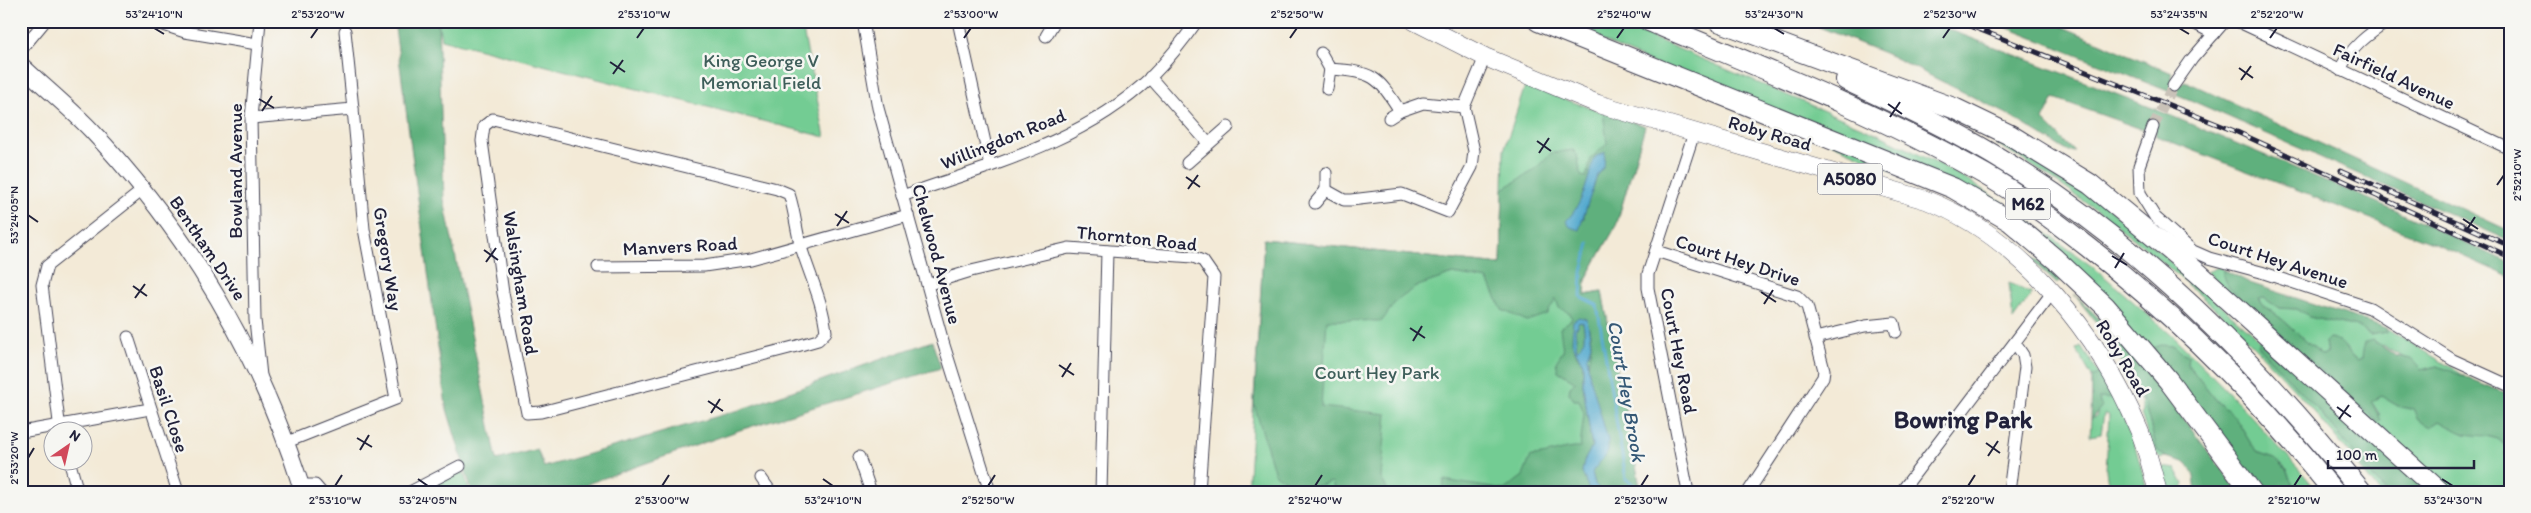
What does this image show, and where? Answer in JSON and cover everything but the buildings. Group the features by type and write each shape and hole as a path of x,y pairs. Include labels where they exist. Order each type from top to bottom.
{"highway":[{"path":"1538,21 1953,188 2010,221 2055,259 2105,306 2168,380 2252,492"},
{"name":"M62","path":"1649,21 1827,95 1919,139 1986,175 2056,222 2122,274 2183,327 2239,382 2297,446 2334,492"},
{"name":"M62","path":"1706,21 1838,76 1931,121 1992,154 2067,203 2133,254 2255,367 2312,430 2362,492"},
{"path":"1718,21 1956,109 2010,135 2090,184 2198,273 2440,492"}],"main road":[{"name":"Roby Road","path":"1414,21 1485,57 1598,104 1926,200 1973,222 2004,245 2052,294 2092,345 2125,400 2139,431 2158,492"}],"street":[{"path":"21,50 45,21"},
{"path":"152,21 185,32 256,44"},
{"name":"Bowland Avenue","path":"260,21 256,44 251,118 255,320 261,378"},
{"name":"Chelwood Avenue","path":"863,21 878,108 929,284 943,342 990,492"},
{"path":"958,21 990,165"},
{"path":"1046,36 1055,21"},
{"name":"Willingdon Road","path":"902,196 1027,153 1066,135 1120,102 1150,77 1174,52 1197,21"},
{"path":"2190,21 2214,34"},
{"path":"2173,86 2225,21"},
{"name":"Fairfield Avenue","path":"2237,21 2510,149"},
{"path":"2340,70 2349,54 2358,44 2389,21"},
{"path":"251,118 353,109 345,31"},
{"path":"1322,53 1330,69 1327,89"},
{"path":"1326,190 1344,200 1394,193 1402,194 1447,218 1472,168 1474,151 1464,107 1485,57"},
{"name":"Bentham Drive","path":"21,65 89,128 144,189 206,276 238,331 261,378 287,442 302,488"},
{"path":"1330,69 1358,72 1376,78 1400,111"},
{"path":"1150,77 1208,143"},
{"path":"1389,118 1400,111 1423,103 1464,107"},
{"name":"Gregory Way","path":"287,442 396,399 364,229 353,109"},
{"name":"Walsingham Road","path":"493,119 777,189 789,194 796,213 801,245 824,315 826,332 818,340 586,401 541,412 527,413 522,400 503,293 482,141 484,126 493,119"},
{"path":"1187,163 1228,127"},
{"name":"Court Hey Avenue","path":"2153,127 2139,166 2140,193 2155,217 2187,246 2209,258 2261,272 2370,308 2453,360 2510,386"},
{"name":"Court Hey Road","path":"1688,492 1648,288 1648,274 1694,133"},
{"path":"1315,203 1326,190 1326,173"},
{"path":"59,420 42,285 47,266 144,189"},
{"name":"Manvers Road","path":"598,267 704,266 751,259 908,215"},
{"name":"Thornton Road","path":"929,284 971,271 1069,248 1193,257 1203,261 1214,277 1208,386 1199,492"},
{"path":"1101,492 1106,251"},
{"name":"Court Hey Drive","path":"1656,251 1797,296 1807,306 1824,370 1820,385 1748,492"},
{"path":"1901,492 2052,294"},
{"path":"238,331 247,330 255,320"},
{"path":"1815,338 1866,326 1894,323 1896,332"},
{"name":"Basil Close","path":"128,337 178,492"},
{"path":"2009,492 2025,367 2023,355 2014,343"},
{"path":"92,421 150,409"},
{"path":"21,432 42,430"},
{"path":"859,456 871,492"},
{"path":"410,492 460,466"},
{"path":"72,470 78,492"},
{"path":"761,478 771,492"},
{"path":"302,488 315,484 321,492"}],"green space":[{"path":"394,21 438,21 444,200 497,460 537,449 544,467 739,410 932,341 941,368 740,430 587,484 588,492 472,492 446,406"},
{"name":"King George V Memorial Field","path":"438,21 801,21 825,137 441,39"},
{"path":"1558,21 1613,21 1876,133 1950,170 2008,205 2097,270 2177,340 2242,406 2319,492 2295,492 2288,470 2275,458 2256,452 2234,416 2218,402 2187,364 2233,456 2264,492 2260,492 2037,235","holes":["2181,352 2188,355 2187,364"]},
{"path":"1804,21 1927,21 2155,109 2390,208 2510,263 2510,277 2440,246 2156,136 2155,129 2148,127 2144,130 2054,98 2043,120 2075,152 2067,151 2007,114 1889,55"},
{"path":"1990,21 2049,21 2172,73 2172,80 2179,84 2185,81 2510,231 2510,241 2188,99"},
{"name":"Court Hey Park","path":"1525,86 1645,126 1616,226 1586,279 1585,295 1602,292 1641,492 1248,492 1264,239 1501,265 1504,150"},
{"path":"1603,112 1645,126 1616,226 1586,279 1585,295 1602,292 1641,492 1602,492 1595,484 1592,472 1600,451 1600,438 1588,365 1591,337 1587,320 1573,321 1575,352 1583,364 1583,385 1592,447 1584,461 1582,472 1590,492 1443,492 1444,480 1504,490 1523,476 1531,456 1580,448 1584,413 1579,400 1574,400 1569,393 1570,386 1576,382 1558,371 1556,362 1563,351 1560,328 1572,319 1570,313 1559,308 1556,299 1547,314 1527,321 1502,310 1488,280 1453,274 1418,286 1396,301 1382,321 1327,320 1321,407 1387,414 1381,478 1389,492 1335,492 1332,482 1301,490 1275,474 1254,404 1264,239 1501,265 1503,189 1533,171 1551,153 1573,150 1577,154 1581,176 1586,177 1591,158 1607,144","holes":["1604,167 1597,176 1584,212 1584,219 1567,221 1581,200 1589,175"]},
{"path":"1941,112 1984,129 2093,194 2434,492 2260,349 2322,414 2385,492 2379,492 2334,435 2285,380 2234,327 2181,278 2066,188 2004,148"},
{"path":"2010,238 2060,280 2057,284 2009,240"},
{"path":"2219,267 2227,271 2223,272 2229,288 2240,295 2249,306 2380,415 2371,401 2381,396 2398,406 2414,410 2436,424 2440,421 2464,434 2484,435 2500,440 2507,448 2510,492 2451,492 2207,272"},
{"path":"2223,271 2227,271 2250,283 2387,328 2387,332 2370,335 2358,327 2309,317 2296,309 2279,308 2264,298 2259,299 2263,305 2283,320 2321,355 2327,354 2325,342 2329,338 2342,344 2357,361 2362,359 2364,343 2372,340 2396,356 2411,359 2421,370 2438,366 2510,395 2510,467 2505,454 2507,448 2498,440 2488,436 2456,431 2440,421 2431,427 2417,419 2414,410 2398,406 2381,396 2371,401 2381,420 2379,423 2232,290 2225,282"},
{"path":"2009,283 2032,294 2013,320"},
{"path":"2074,294 2128,346 2239,492 2196,492 2194,476 2187,463 2166,457 2157,450 2145,405 2105,334"},
{"path":"2264,298 2279,308 2296,309 2309,317 2358,327 2370,335 2386,332 2387,328 2473,381 2438,366 2421,370 2412,362 2382,345 2364,352 2362,359 2357,361 2339,341 2329,338 2325,342 2327,354 2321,355 2283,320 2263,305 2259,299"},
{"path":"1579,321 1583,322 1584,338 1577,350 1575,330"},
{"path":"2261,339 2431,492 2385,492 2322,414 2260,349 2258,344"},
{"path":"2160,345 2175,346 2181,352 2188,355 2187,364 2218,402 2234,416 2256,452 2275,458 2288,471 2295,492 2264,492 2233,456 2151,349"},
{"path":"2081,346 2099,373 2092,377 2076,349"},
{"path":"2117,354 2145,405 2157,450 2166,457 2161,458 2153,451 2141,414 2143,412 2141,402"},
{"path":"2099,373 2114,396 2113,399 2099,398 2101,407 2091,420 2092,377"},
{"path":"2111,397 2116,401 2135,446 2148,492 2111,492 2109,490 2106,470 2109,415 2104,414 2101,434 2090,436 2091,420 2097,415 2099,398"},
{"path":"2161,467 2176,469 2184,484 2182,492 2165,492"},
{"path":"463,470 469,490 418,492"}],"water":[{"path":"1605,152 1604,167 1597,176 1579,230 1570,227 1566,221 1581,199 1595,157"},
{"path":"1579,317 1587,319 1591,344 1587,357 1589,373 1608,440 1608,452 1592,472 1595,484 1602,492 1590,492 1582,472 1584,461 1592,447 1583,385 1583,364 1572,343 1573,321","holes":["1579,321 1583,322 1583,341 1577,350 1575,330"]}],"waterway":[{"name":"Court Hey Brook","path":"1589,243 1582,272 1581,297 1597,305 1626,479 1634,485 1634,492"}],"tunnel":[{"path":"2153,127 2173,86"}],"railway":[{"path":"1958,21 2237,132 2510,257"},
{"path":"2341,170 2510,246"}],"district":[{"name":"Bowring Park","path":"1963,419"}]}
